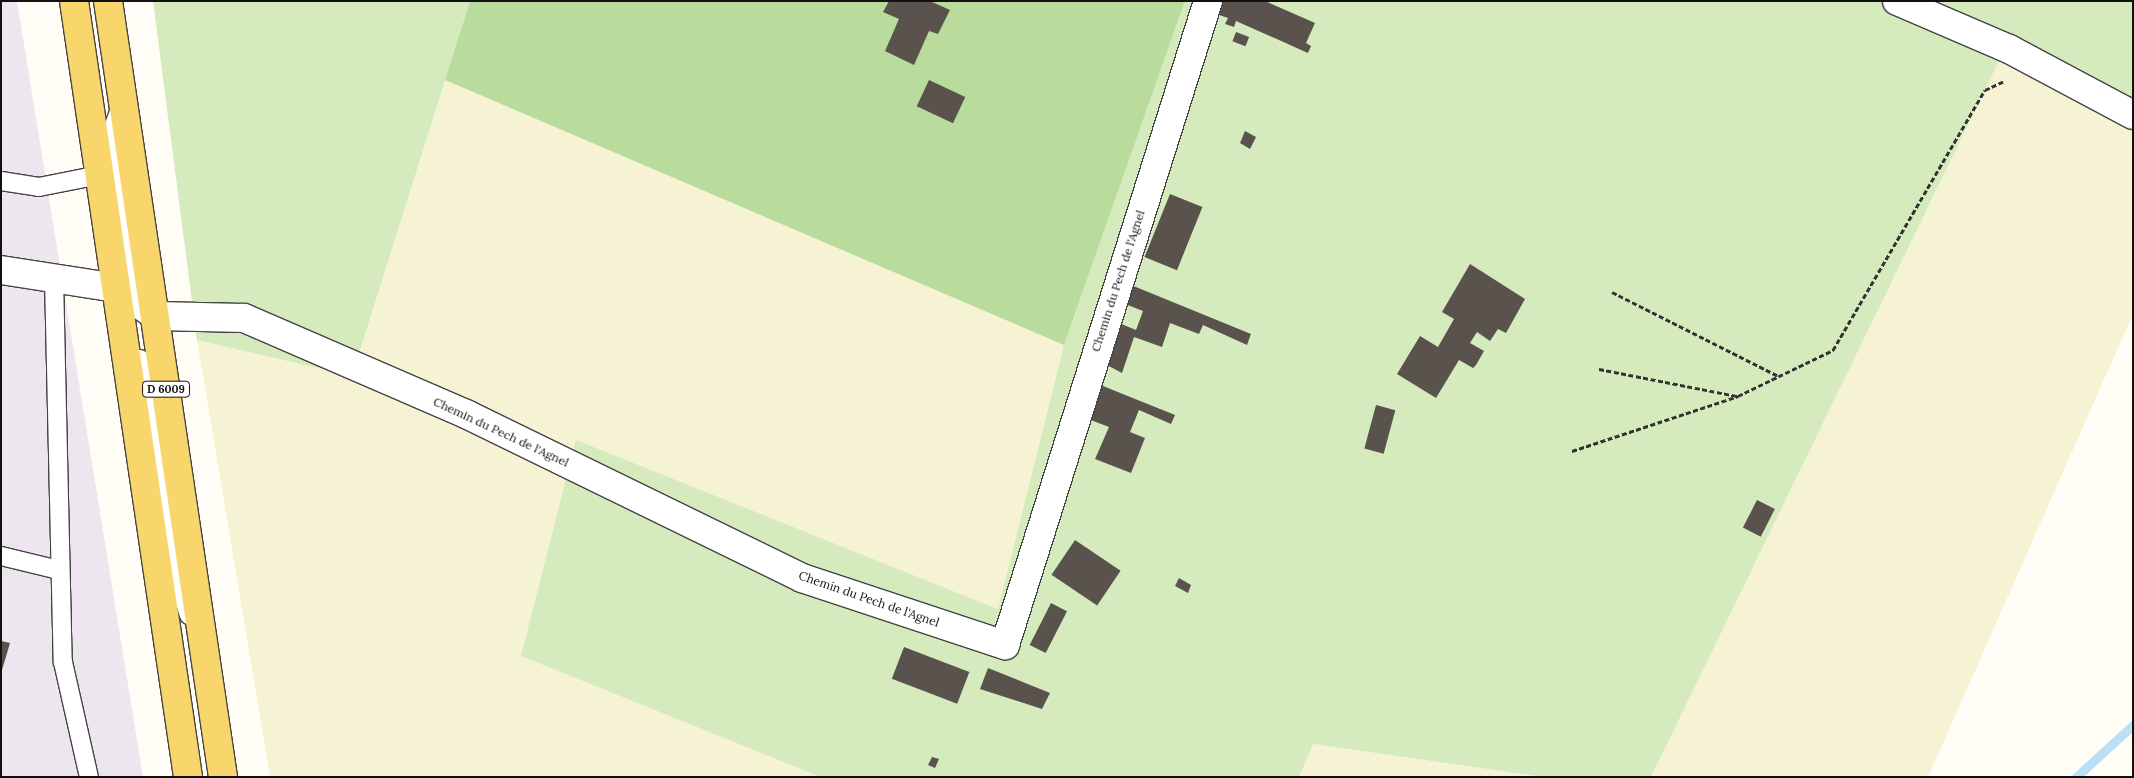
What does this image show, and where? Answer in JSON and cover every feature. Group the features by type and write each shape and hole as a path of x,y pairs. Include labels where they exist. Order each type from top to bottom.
{"main road":[{"name":"D 6009","path":"74,1 107,173 188,777"},
{"name":"D 6009","path":"108,1 156,316 202,654 223,777"}],"street":[{"name":"Chemin du Pech de l'Agnel","path":"156,316 244,318 466,414 802,578 1005,645 1208,1"},
{"path":"1897,1 2038,64 2133,115"},
{"path":"1,270 54,278 124,293 156,316"}],"lane":[{"path":"1,182 39,187 107,173 110,136 123,101"},
{"path":"54,278 59,570 63,662 89,777"},
{"path":"124,293 171,561 202,654"},
{"path":"1,556 59,570"}],"path":[{"path":"1572,451 1738,396 1833,350 1985,90 2038,64"},
{"path":"1612,292 1779,376"},
{"path":"1599,368 1738,396"}],"shaded area":[{"path":"1,1 17,1 143,777 1,777"},
{"path":"2001,57 2133,109 2133,314 1928,777 1651,777"},
{"path":"445,80 1064,345 998,609 576,441 802,765 821,777 270,777 197,340 352,376"},
{"path":"1312,744 1543,777 1299,777"}],"green space":[{"path":"153,1 470,1 352,376 197,340"},
{"path":"470,1 1185,1 1064,345 445,80"},
{"path":"1185,1 2133,1 2133,109 2001,57 1651,777 1543,777 1313,744 1299,777 821,777 521,656 576,440 998,609 1064,345"}],"building":[{"path":"889,1 930,1 950,10 938,34 929,31 914,65 885,51 899,19 883,12"},
{"path":"1221,1 1265,1 1315,23 1306,43 1311,46 1308,53 1236,21 1234,27 1225,24 1228,18 1216,14"},
{"path":"1236,32 1249,37 1245,46 1232,41"},
{"path":"929,80 965,97 953,123 917,106"},
{"path":"1245,131 1256,137 1250,149 1240,143"},
{"path":"1170,194 1202,207 1177,270 1145,257"},
{"path":"1470,264 1525,299 1506,333 1498,329 1490,341 1477,332 1470,343 1484,351 1476,365 1473,368 1459,360 1436,398 1397,374 1420,336 1438,347 1454,319 1442,312"},
{"path":"1131,285 1251,334 1247,345 1203,325 1199,334 1170,323 1162,347 1134,337 1122,373 1105,364 1119,323 1136,330 1143,311 1125,304"},
{"path":"1098,384 1175,415 1171,424 1139,410 1130,432 1145,438 1131,473 1095,459 1109,427 1088,419"},
{"path":"1376,405 1395,410 1384,454 1364,448"},
{"path":"1757,500 1775,509 1761,537 1743,528"},
{"path":"1075,540 1121,571 1097,606 1052,575"},
{"path":"1179,578 1191,585 1188,593 1175,586"},
{"path":"1051,603 1067,611 1046,653 1030,645"},
{"path":"1,641 10,643 2,670 1,670"},
{"path":"904,647 969,672 957,704 892,679"},
{"path":"988,668 1050,693 1042,709 980,689"},
{"path":"932,757 939,759 935,768 928,765"}],"waterway":[{"path":"2076,777 2133,725"}]}
